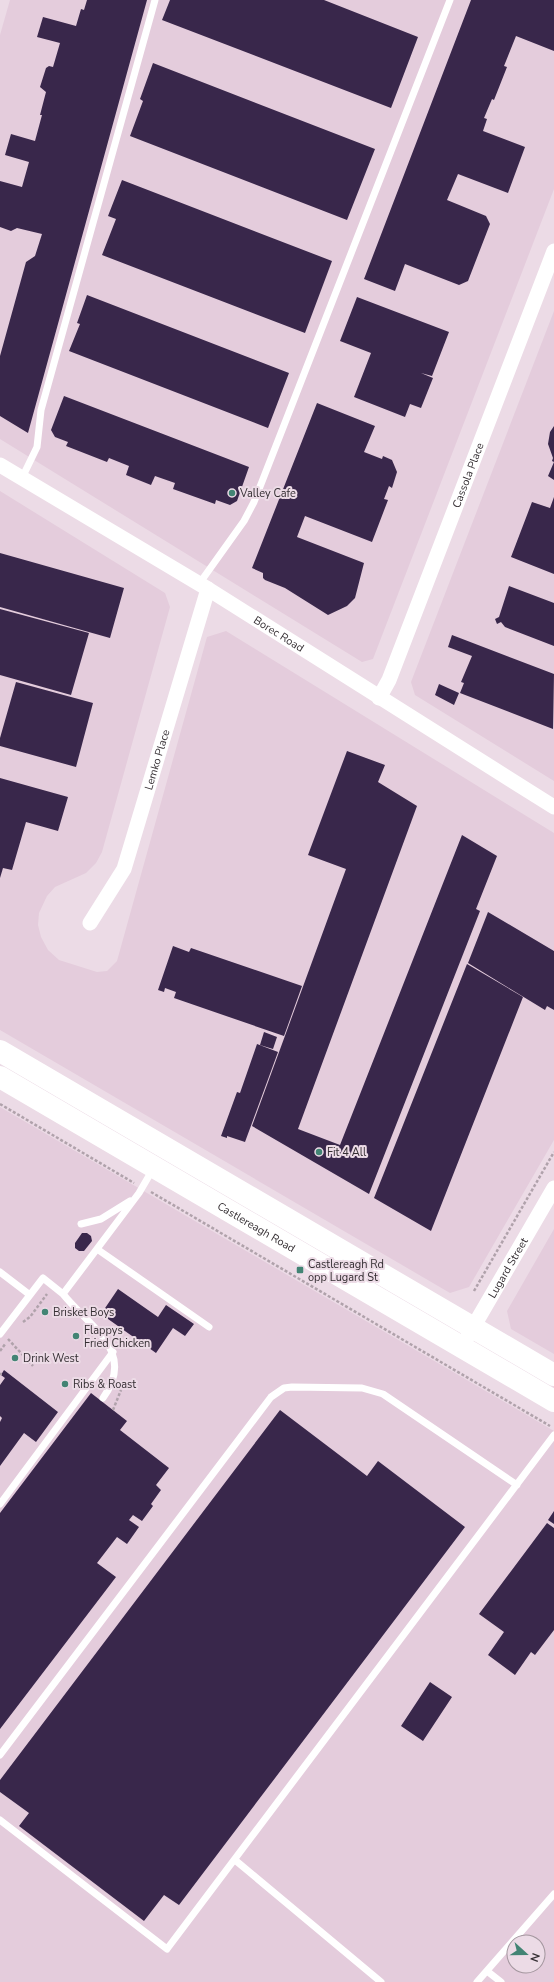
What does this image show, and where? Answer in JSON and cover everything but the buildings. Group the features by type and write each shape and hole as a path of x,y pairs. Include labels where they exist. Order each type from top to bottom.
{"main road":[{"name":"Castlereagh Road","path":"0,1051 554,1375"},
{"name":"Castlereagh Road","path":"0,1077 554,1401"}],"street":[{"name":"Cassola Place","path":"379,698 389,680 554,251"},
{"name":"Borec Road","path":"0,465 204,587 554,808"},
{"name":"Lemko Place","path":"90,923 124,869 204,587"},
{"name":"Lugard Street","path":"462,1348 554,1188"}],"lane":[{"path":"22,478 37,447 41,410 154,0"},
{"path":"204,587 254,502 450,0"},
{"path":"63,1294 134,1199 154,1167"},
{"path":"81,1224 101,1219 134,1199"},
{"path":"97,1249 209,1327"},
{"path":"0,1272 30,1294"},
{"path":"0,1334 43,1278 63,1294 103,1336 113,1352 115,1378 103,1398"},
{"path":"0,1504 113,1352"},
{"path":"0,1755 271,1397 284,1388 362,1388 383,1394 517,1485"},
{"path":"0,1820 167,1950 554,1435"},
{"path":"235,1860 381,1982"},
{"path":"477,1982 554,1894"},
{"path":"487,1970 501,1982"}],"path":[{"path":"0,1104 554,1428"},
{"path":"474,1290 554,1152"},
{"path":"20,1327 30,1317 53,1287"},
{"path":"0,1334 9,1339 33,1366"},
{"path":"0,1351 12,1336"}],"shaded area":[{"path":"10,0 554,0 554,189 373,659 362,662 0,439 0,35"},
{"path":"554,311 554,781 415,695 411,682"},
{"path":"0,491 165,593 170,607 102,852 96,863 86,873 55,887 47,896 39,913 38,925 41,937 48,950 59,960 97,972 107,971 117,961 207,637 226,631 554,833 554,1140 469,1287 450,1293 0,1030"},
{"path":"0,1107 554,1431 554,1982 0,1982"},
{"path":"554,1229 554,1354 511,1329 507,1311"}],"place":[{"name":"Valley Cafe","path":"232,493"},
{"name":"Fit 4 All","path":"319,1152"},
{"name":"Castlereagh Rd opp Lugard St","path":"300,1270"},
{"name":"Brisket Boys","path":"45,1312"},
{"name":"Flappys Fried Chicken","path":"76,1336"},
{"name":"Drink West","path":"15,1358"},
{"name":"Ribs & Roast","path":"65,1384"}]}
